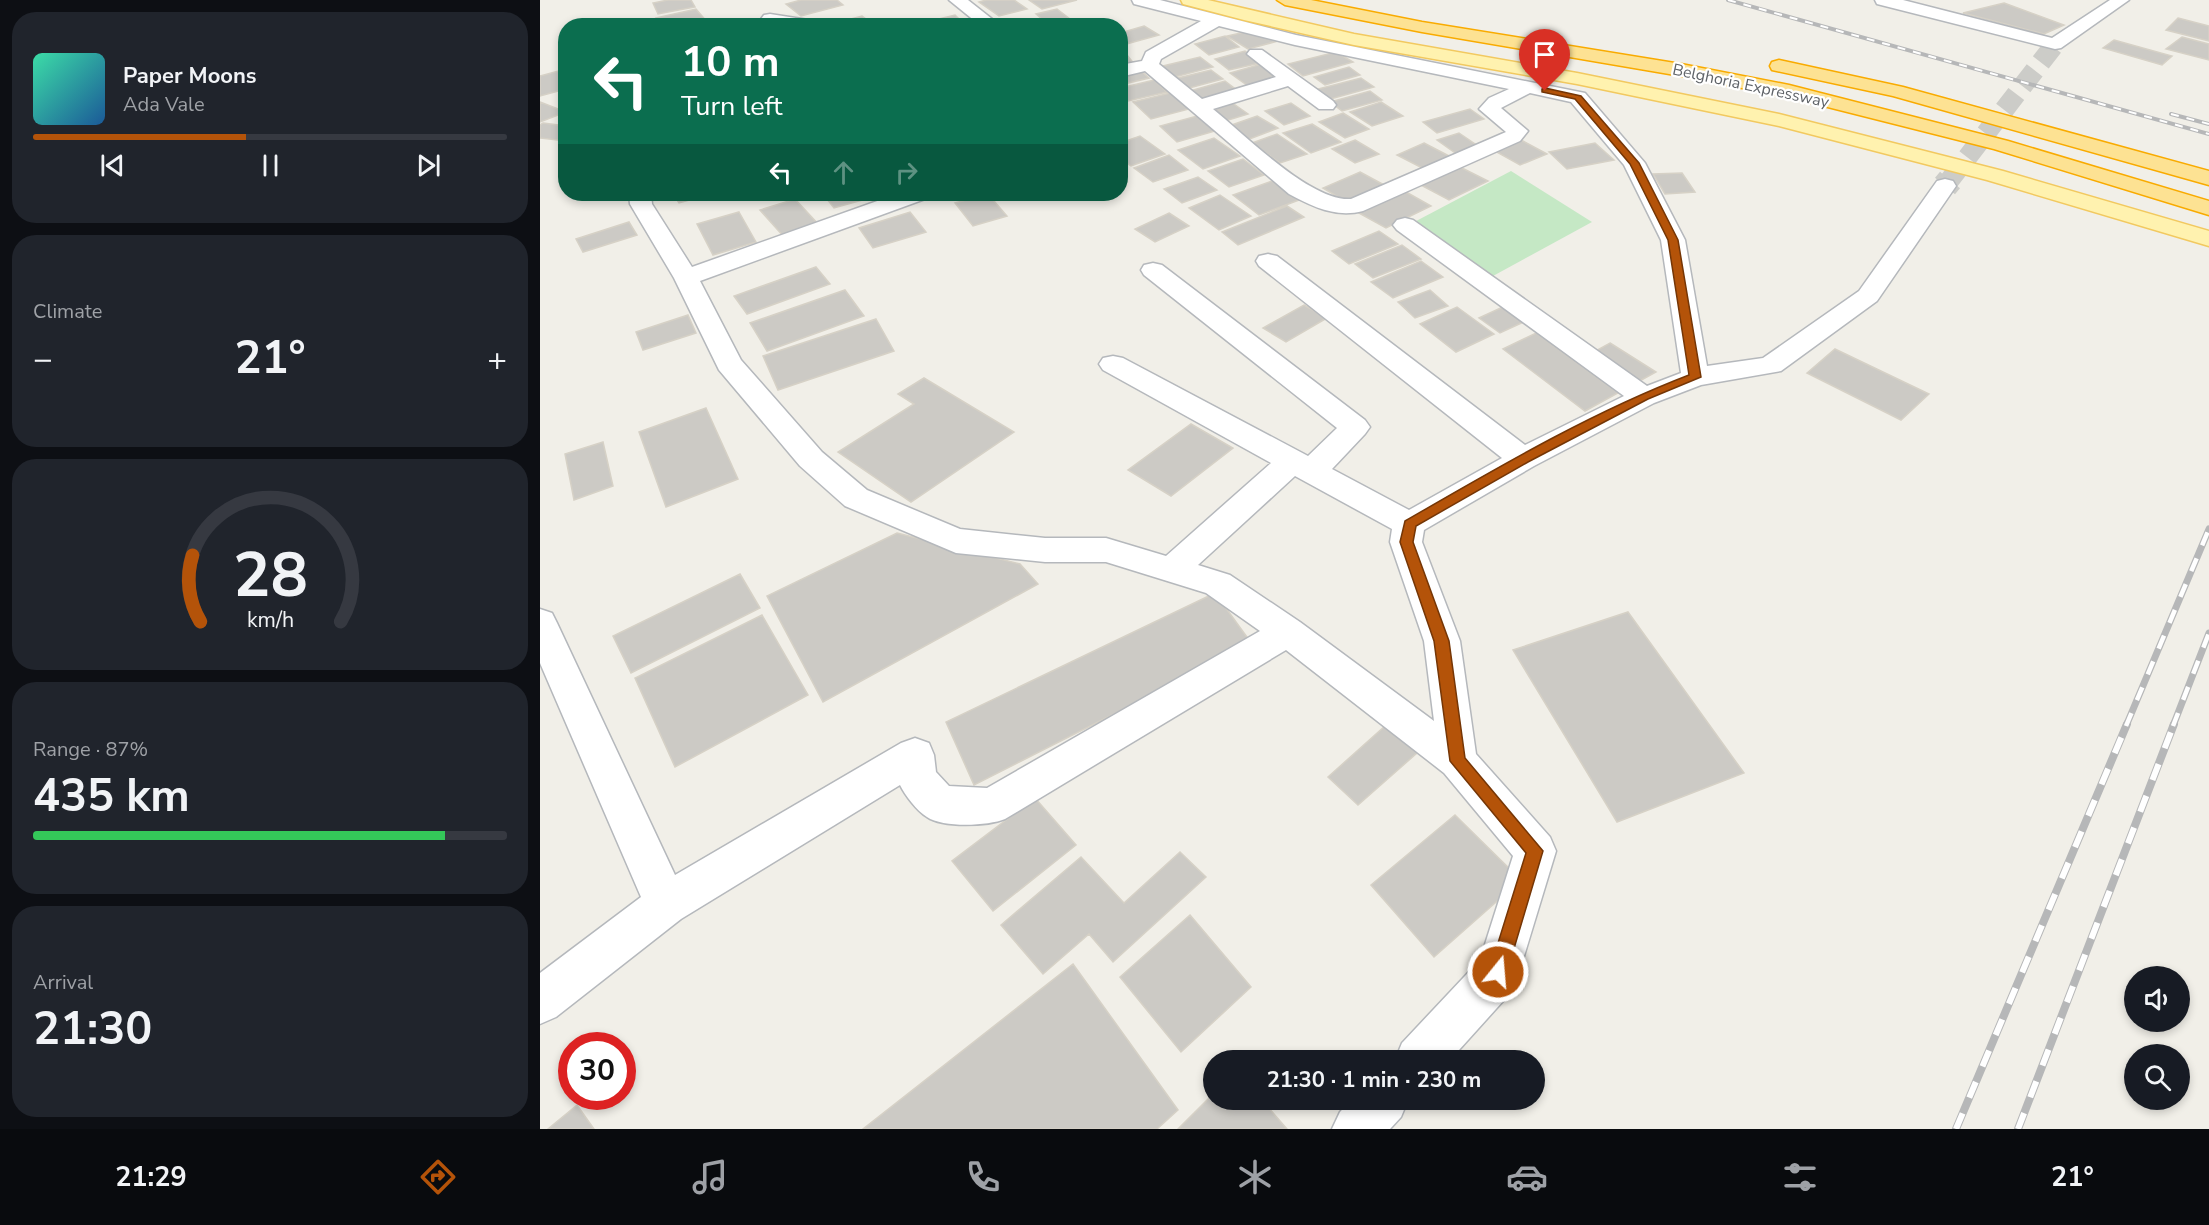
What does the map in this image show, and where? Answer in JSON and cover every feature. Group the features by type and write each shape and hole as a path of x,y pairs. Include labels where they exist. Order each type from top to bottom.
{"highway":[{"name":"Belghoria Expressway","path":"1285,0 1422,27 1681,70 1789,92 2001,145 2209,208"},
{"name":"Belghoria Expressway","path":"1758,62 1896,91 2209,178"}],"main road":[{"path":"1189,0 1297,29 1632,88 1806,125 2145,219 2209,239"}],"street":[{"path":"957,0 982,18"},
{"path":"1140,0 1294,40 1578,98 1634,163 1673,240 1695,377"},
{"path":"1883,0 2055,44 2121,0"},
{"path":"1149,65 1153,56 1216,20"},
{"path":"1257,54 1326,105"},
{"path":"1128,69 1149,65"},
{"path":"1149,65 1298,189 1323,204 1340,208 1355,206 1513,137 1518,131 1489,109 1496,102 1528,87"},
{"path":"1198,107 1291,80"},
{"path":"1409,524 1523,459 1644,397 1695,377 1771,365 1868,296 1945,186"},
{"path":"641,201 686,278 729,364 811,459 856,498 956,541 1045,550 1106,550 1218,584 1288,632 1458,761 1535,851 1498,972 1428,1050"},
{"path":"686,278 898,201"},
{"path":"1405,225 1644,397"},
{"path":"1268,261 1523,459"},
{"path":"1153,270 1355,426 1172,570"},
{"path":"1113,364 1409,524"},
{"path":"1409,524 1406,542 1442,641 1458,761"},
{"path":"540,623 666,904"},
{"path":"540,1001 666,904 915,755 917,779 940,804 991,806 1288,632"},
{"path":"1358,1129 1375,1110"}],"green space":[{"path":"1511,171 1592,222 1482,282 1401,229"}],"building":[{"path":"668,0 691,0 695,7 658,14 653,3"},
{"path":"801,0 837,0 843,5 801,16 786,4"},
{"path":"1014,0 1027,9 999,16 979,2"},
{"path":"1029,0 1077,0 1042,9"},
{"path":"2004,3 2064,25 2044,34 1963,13"},
{"path":"696,9 704,18 656,18"},
{"path":"1057,9 1069,18 1041,18 1036,14"},
{"path":"955,15 958,18 943,18"},
{"path":"2178,18 2209,26 2209,41 2166,30"},
{"path":"1144,26 1159,35 1128,44 1128,31"},
{"path":"1245,32 1278,41 1248,49 1227,36"},
{"path":"1225,36 1239,47 1209,55 1195,44"},
{"path":"2182,37 2209,44 2209,60 2166,49"},
{"path":"2114,40 2172,56 2162,65 2103,48"},
{"path":"1245,51 1260,63 1229,70 1215,59"},
{"path":"1336,52 1353,62 1303,76 1288,64"},
{"path":"1128,56 1135,65 1128,66"},
{"path":"1200,57 1213,67 1171,78 1159,67"},
{"path":"1265,63 1283,76 1248,86 1230,73"},
{"path":"1349,67 1360,75 1325,85 1314,77"},
{"path":"1139,69 1149,78 1128,83 1128,72"},
{"path":"1211,70 1223,79 1182,90 1170,80"},
{"path":"558,71 558,91 540,96 540,76"},
{"path":"1361,78 1374,87 1327,100 1314,90"},
{"path":"1154,80 1167,92 1128,101 1128,86"},
{"path":"1225,81 1238,91 1198,102 1186,92"},
{"path":"1370,91 1382,100 1342,111 1330,102"},
{"path":"1170,93 1189,109 1151,119 1133,102"},
{"path":"540,102 558,109 558,115 540,122"},
{"path":"1231,102 1248,114 1222,122 1206,109"},
{"path":"1381,102 1403,116 1372,126 1350,112"},
{"path":"1291,103 1310,116 1284,125 1265,111"},
{"path":"1470,109 1484,119 1437,133 1423,122"},
{"path":"1343,113 1369,129 1345,138 1319,122"},
{"path":"1197,116 1215,131 1177,142 1160,126"},
{"path":"1257,116 1278,128 1247,140 1226,127"},
{"path":"543,123 558,125 558,140 540,138 540,125"},
{"path":"1312,124 1341,142 1311,153 1283,133"},
{"path":"1459,133 1481,148 1458,155 1437,140"},
{"path":"1277,134 1307,154 1280,163 1252,143"},
{"path":"1140,136 1165,154 1131,166 1128,164 1128,140"},
{"path":"1214,138 1240,156 1203,169 1178,150"},
{"path":"1355,140 1379,154 1355,163 1332,149"},
{"path":"1521,140 1547,154 1520,165 1493,150"},
{"path":"1424,143 1451,157 1424,169 1397,155"},
{"path":"1595,143 1614,160 1567,169 1549,152"},
{"path":"1169,155 1188,170 1153,182 1134,168"},
{"path":"1243,159 1264,175 1229,187 1208,171"},
{"path":"1458,166 1488,181 1449,200 1419,184"},
{"path":"1360,172 1386,186 1348,203 1323,188"},
{"path":"1682,173 1695,192 1665,194 1653,174"},
{"path":"1198,177 1217,190 1182,203 1164,189"},
{"path":"1272,181 1299,200 1259,215 1233,195"},
{"path":"1406,192 1431,206 1386,228 1359,213"},
{"path":"1220,195 1251,216 1219,230 1189,208"},
{"path":"789,201 797,201 819,225 784,237 760,210"},
{"path":"828,201 859,201 834,208"},
{"path":"994,201 1007,216 973,226 955,203"},
{"path":"1287,206 1304,217 1238,245 1222,232"},
{"path":"739,212 756,242 713,255 697,224"},
{"path":"910,212 926,232 873,248 859,228"},
{"path":"1169,213 1189,226 1155,242 1135,229"},
{"path":"629,222 637,235 583,252 576,239"},
{"path":"1379,231 1398,244 1349,264 1332,251"},
{"path":"1402,245 1421,259 1373,278 1355,264"},
{"path":"1421,261 1443,277 1393,298 1371,282"},
{"path":"816,267 830,284 747,314 734,296"},
{"path":"845,290 864,316 767,351 750,323"},
{"path":"1430,290 1448,306 1415,318 1398,302"},
{"path":"1509,304 1530,319 1500,333 1479,318"},
{"path":"1304,305 1327,318 1286,342 1263,328"},
{"path":"1457,307 1494,334 1456,352 1420,324"},
{"path":"688,315 696,333 643,350 636,332"},
{"path":"876,319 894,351 778,390 763,356"},
{"path":"1536,333 1618,393 1585,411 1503,349"},
{"path":"1610,343 1656,372 1634,384 1590,354"},
{"path":"1835,349 1929,394 1901,420 1807,373"},
{"path":"924,378 1014,432 911,502 838,452 914,404 898,394"},
{"path":"706,408 738,479 666,507 639,432"},
{"path":"1191,424 1233,448 1171,496 1128,470"},
{"path":"603,442 613,486 574,500 565,454"},
{"path":"897,533 1020,564 1038,584 823,702 767,596"},
{"path":"740,574 760,608 631,673 613,636"},
{"path":"1215,593 1252,644 974,785 946,722"},
{"path":"1628,612 1744,773 1617,822 1513,650"},
{"path":"762,615 808,695 675,767 635,678"},
{"path":"1385,726 1417,753 1358,805 1328,777"},
{"path":"1035,798 1076,845 993,911 952,861"},
{"path":"1455,815 1521,880 1434,957 1371,885"},
{"path":"1180,852 1206,877 1113,962 1089,934 1043,974 1001,925 1081,857 1124,903"},
{"path":"1190,915 1251,987 1181,1052 1120,977"},
{"path":"1073,964 1178,1110 1157,1129 863,1129"},
{"path":"1203,1104 1203,1110 1271,1110 1287,1129 1178,1129"},
{"path":"571,1110 581,1110 594,1129 548,1129"}],"tunnel":[{"path":"1949,181 2055,44"},
{"path":"1945,186 1950,180"}],"railway":[{"path":"1728,0 2209,134"},
{"path":"2171,114 2209,124"},
{"path":"2126,726 2209,529"},
{"path":"2173,726 2209,633"},
{"path":"1956,1129 2127,724"},
{"path":"2018,1129 2174,724"}],"route":[{"path":"1498,972 1535,851 1458,761 1442,641 1406,542 1409,524 1523,459 1644,397 1695,377 1673,240 1634,163 1578,98 1545,91"}]}
